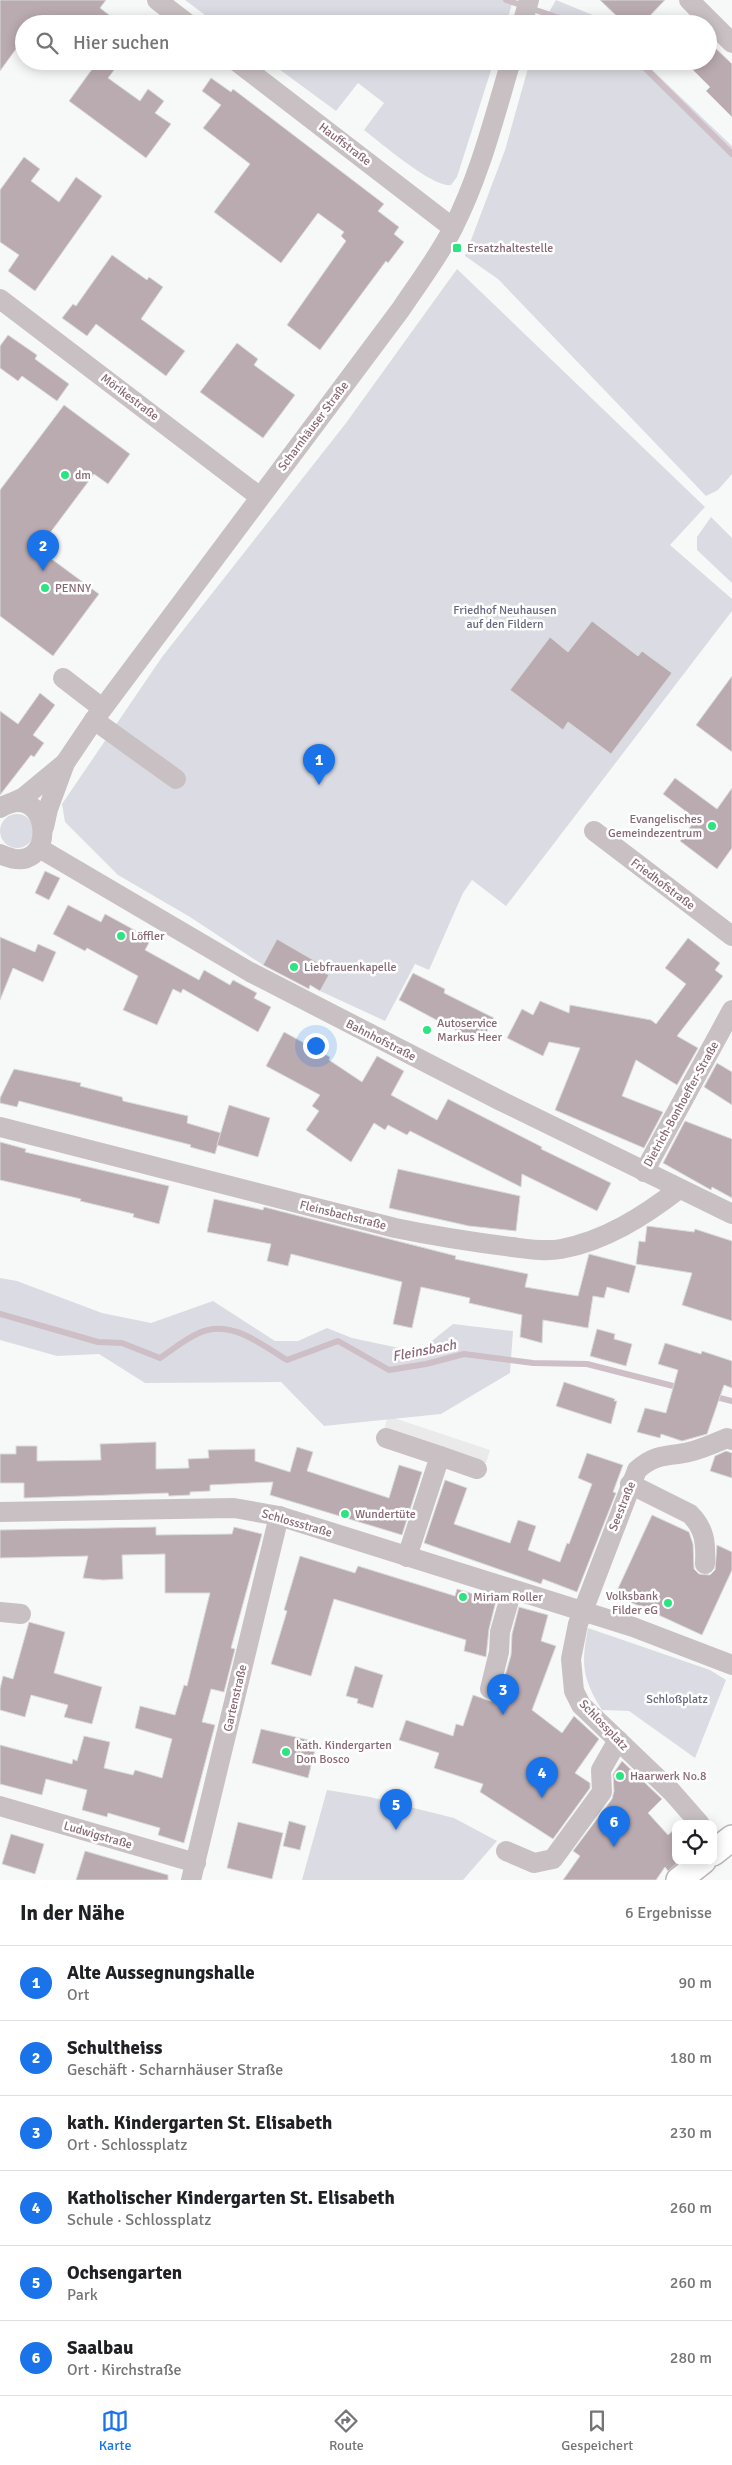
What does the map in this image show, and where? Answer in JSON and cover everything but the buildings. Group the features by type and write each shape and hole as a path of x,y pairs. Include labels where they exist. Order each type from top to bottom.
{"main road":[{"path":"679,1880 719,1849"}],"street":[{"path":"157,0 176,15"},
{"path":"525,15 529,0"},
{"path":"689,0 704,15"},
{"path":"717,28 732,43"},
{"name":"Hauffstraße","path":"248,70 453,228"},
{"name":"Scharnhäuser Straße","path":"44,827 48,809 66,764 98,714 401,309 453,228 478,171 508,70"},
{"name":"Mörikestraße","path":"0,299 260,497"},
{"path":"63,678 98,714 176,779"},
{"name":"Scharnhäuser Straße","path":"5,805 24,797 66,764"},
{"path":"4,861 20,859 31,855 39,848 44,838 44,827 40,816 33,808 24,804 5,805"},
{"name":"Friedhofstraße","path":"594,831 732,936"},
{"name":"Bahnhofstraße","path":"39,848 250,972 396,1048 732,1214"},
{"name":"Dietrich-Bonhoeffer-Straße","path":"644,1172 732,1010"},
{"name":"Fleinsbachstraße","path":"0,1127 395,1228 458,1241 545,1250 562,1249 621,1228 656,1207 679,1189"},
{"path":"386,1438 476,1469"},
{"name":"Seestraße","path":"582,1610 637,1470 648,1460 659,1456 690,1452 727,1438 732,1440"},
{"path":"408,1557 440,1456"},
{"path":"630,1484 690,1514 698,1522 706,1542 705,1564"},
{"name":"Schlossstraße","path":"0,1512 234,1508 279,1516 512,1590 582,1610"},
{"name":"Gartenstraße","path":"194,1871 279,1516"},
{"path":"490,1689 499,1652 500,1632 512,1590"},
{"path":"582,1610 702,1652 732,1665"},
{"name":"Schlossplatz","path":"582,1610 571,1659 574,1691 581,1705 672,1792 696,1820"},
{"path":"0,1612 21,1614"},
{"path":"506,1851 534,1863 553,1859 602,1792 601,1770 618,1740"},
{"name":"Ludwigstraße","path":"0,1806 194,1871"}],"shaded area":[{"path":"388,1416 490,1450 486,1463 384,1429"}],"green space":[{"path":"185,0 513,0 509,15 205,15"},
{"path":"556,0 593,15 547,15"},
{"path":"280,70 491,70 457,177 451,185 432,180 394,154 364,130 384,103 358,83 336,111"},
{"path":"527,70 652,70 732,146 732,474 718,490 706,496 498,279 465,256 505,150"},
{"name":"Friedhof Neuhausen auf den Fildern","path":"457,269 705,507 670,545 732,599 732,611 506,906 472,880 463,893 429,970 415,964 385,1021 320,991 329,975 319,970 322,965 277,940 263,965 190,917 118,875 65,822 62,804 162,657 346,423"},
{"path":"711,517 732,538 732,583 697,550 697,537"},
{"path":"17,814 24,815 29,819 33,824 33,838 29,843 24,847 17,848 10,847 5,843 1,838 0,831 1,824 5,819 10,815"},
{"path":"0,1278 17,1281 102,1313 151,1323 213,1301 275,1341 298,1341 327,1328 352,1338 418,1352 453,1324 513,1331 510,1373 441,1414 324,1426 281,1382 145,1383 99,1354 57,1356 0,1340"},
{"name":"Schloßplatz","path":"588,1628 710,1670 726,1680 695,1758 629,1711 602,1710 590,1689 585,1670 584,1652"},
{"path":"327,1790 370,1797 454,1818 497,1841 463,1880 302,1880"}],"waterway":[{"path":"506,0 550,15"},
{"path":"647,70 732,154"},
{"name":"Fleinsbach","path":"0,1314 98,1342 122,1343 160,1358 199,1333 211,1329 222,1329 245,1335 287,1360 338,1341 389,1370 426,1364 464,1354 533,1363 587,1364 681,1388"},
{"name":"Fleinsbach","path":"712,1396 732,1401"}],"place":[{"name":"Ersatzhaltestelle","path":"457,248"},
{"name":"dm","path":"65,475"},
{"name":"Schultheiss","path":"43,571"},
{"name":"PENNY","path":"45,588"},
{"name":"Alte Aussegnungshalle","path":"319,785"},
{"name":"Evangelisches Gemeindezentrum","path":"712,826"},
{"name":"Löffler","path":"121,936"},
{"name":"Liebfrauenkapelle","path":"294,967"},
{"name":"Autoservice Markus Heer","path":"427,1030"},
{"name":"Wundertüte","path":"345,1514"},
{"name":"Miriam Roller","path":"463,1597"},
{"name":"Volksbank Filder eG","path":"668,1603"},
{"name":"kath. Kindergarten St. Elisabeth","path":"503,1715"},
{"name":"kath. Kindergarten Don Bosco","path":"286,1752"},
{"name":"Haarwerk No.8","path":"620,1776"},
{"name":"Katholischer Kindergarten St. Elisabeth","path":"542,1798"},
{"name":"Ochsengarten","path":"396,1830"},
{"name":"Saalbau","path":"614,1847"}]}
